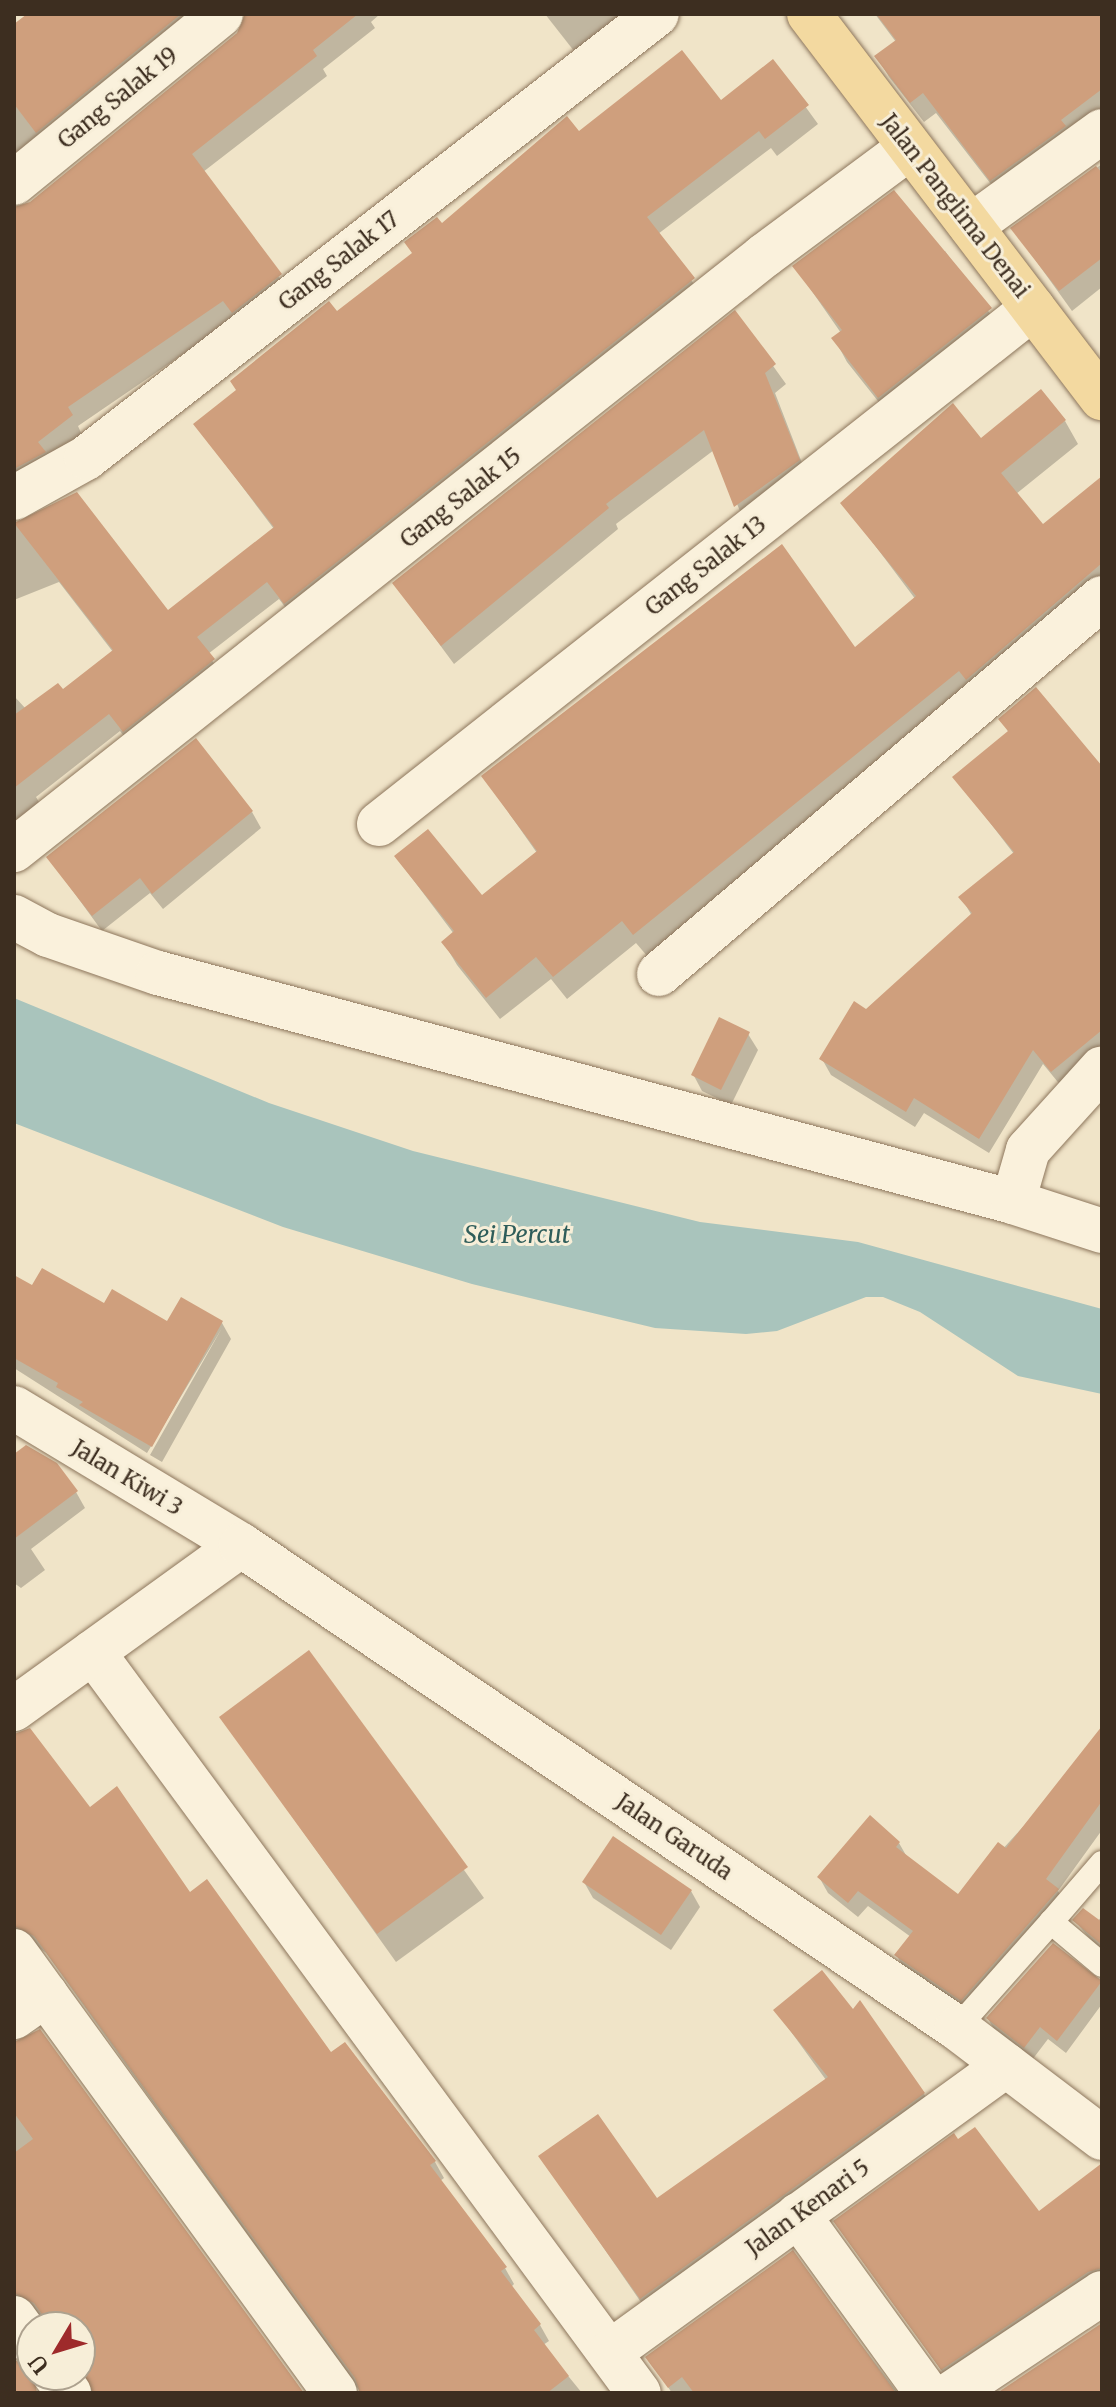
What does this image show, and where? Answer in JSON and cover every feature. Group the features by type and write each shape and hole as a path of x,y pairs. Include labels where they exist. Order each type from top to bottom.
{"main road":[{"name":"Jalan Panglima Denai","path":"816,16 909,148 1102,398"}],"street":[{"name":"Gang Salak 19","path":"14,183 221,14"},
{"name":"Gang Salak 17","path":"14,498 86,458 657,14"},
{"path":"971,226 1102,131"},
{"name":"Gang Salak 15","path":"14,850 765,255 909,148"},
{"name":"Gang Salak 13","path":"379,824 1033,308"},
{"path":"659,974 1102,598"},
{"path":"14,917 48,935 158,973 1013,1202 1102,1231"},
{"path":"1013,1202 1028,1150 1102,1068"},
{"name":"Jalan Kiwi 3","path":"20,1421 241,1545"},
{"path":"14,1709 241,1545"},
{"name":"Jalan Garuda","path":"241,1545 957,2028 1102,2138"},
{"path":"93,1652 639,2393"},
{"path":"14,1951 30,2006 335,2393"},
{"name":"Jalan Kenari 5","path":"610,2352 1006,2065"},
{"path":"798,2215 927,2393"},
{"path":"952,2393 1102,2293"}],"lane":[{"path":"957,2028 1102,1863"},
{"path":"1051,1922 1102,1965"}],"water":[{"name":"Sei Percut","path":"14,998 269,1103 413,1151 700,1222 858,1242 1102,1309 1102,1394 1018,1376 920,1312 883,1297 866,1297 777,1331 746,1334 655,1328 472,1284 283,1227 14,1123"}],"building":[{"path":"27,14 181,14 36,133 14,104 14,24"},
{"path":"245,14 358,14 313,50 317,56 192,154 282,274 232,313 223,301 68,407 73,415 38,442 46,452 14,469 14,207 30,202 237,33"},
{"path":"876,14 1102,14 1102,89 1061,120 1066,126 990,181 923,93 910,103 874,56 896,40"},
{"path":"682,50 721,100 773,59 809,105 765,139 759,131 647,217 695,278 284,604 267,582 197,637 215,659 123,732 109,714 14,788 14,715 58,683 63,689 113,650 14,523 77,492 168,610 274,527 193,424 236,390 230,381 329,301 337,311 412,253 404,242 437,217 442,223 567,116 579,131"},
{"path":"1096,166 1102,173 1102,258 1059,291 1010,228"},
{"path":"894,190 992,308 878,398 831,338 842,330 792,266"},
{"path":"735,310 776,364 765,373 800,460 734,507 704,430 606,504 609,508 441,646 392,583"},
{"path":"1041,389 1066,420 1001,473 1043,524 1102,476 1102,563 966,680 959,671 633,935 622,921 553,977 536,957 486,998 441,942 454,931 394,856 428,829 482,895 537,851 481,776 782,544 855,647 916,596 840,503 953,403 981,438"},
{"path":"1036,687 1102,766 1102,1030 1051,1072 1033,1050 979,1139 914,1098 906,1112 819,1059 854,1001 866,1009 972,913 958,897 1014,852 952,777 1008,731 998,719"},
{"path":"196,738 253,811 152,894 140,878 92,916 46,857"},
{"path":"719,1017 750,1032 721,1090 691,1075"},
{"path":"42,1268 104,1303 112,1289 167,1321 181,1297 223,1321 152,1447 79,1405 83,1402 56,1387 58,1383 14,1358 14,1275 32,1285"},
{"path":"26,1445 57,1463 78,1491 14,1539 14,1454"},
{"path":"309,1650 468,1867 377,1934 219,1717"},
{"path":"1102,1726 1102,1801 1046,1879 1059,1889 961,2001 894,1955 913,1931 858,1891 848,1903 817,1877 870,1815 900,1842 896,1847 958,1894 998,1842 1006,1848"},
{"path":"30,1728 90,1807 117,1786 190,1892 207,1879 331,2052 345,2042 436,2161 430,2165 507,2267 501,2271 541,2324 534,2330 569,2376 547,2393 360,2393 355,2378 34,1936 14,1926 14,1734"},
{"path":"613,1836 692,1890 661,1935 582,1882"},
{"path":"1083,1908 1102,1922 1102,1945 1072,1920"},
{"path":"1053,1943 1102,1981 1057,2041 1040,2027 1024,2048 986,2018"},
{"path":"822,1970 853,2009 860,2000 925,2093 640,2299 538,2156 598,2114 657,2198 828,2077 773,2010"},
{"path":"40,2029 304,2393 93,2393 96,2391 96,2311 40,2311 34,2303 14,2293 14,2153 33,2139 14,2113 14,2042"},
{"path":"975,2127 1039,2211 1102,2163 1102,2268 1088,2272 941,2370 833,2221 954,2133 958,2139"},
{"path":"793,2250 896,2393 694,2393 682,2377 668,2388 645,2357"},
{"path":"1102,2323 1102,2393 997,2393"},
{"path":"14,2360 16,2391 37,2393 14,2393"}]}
